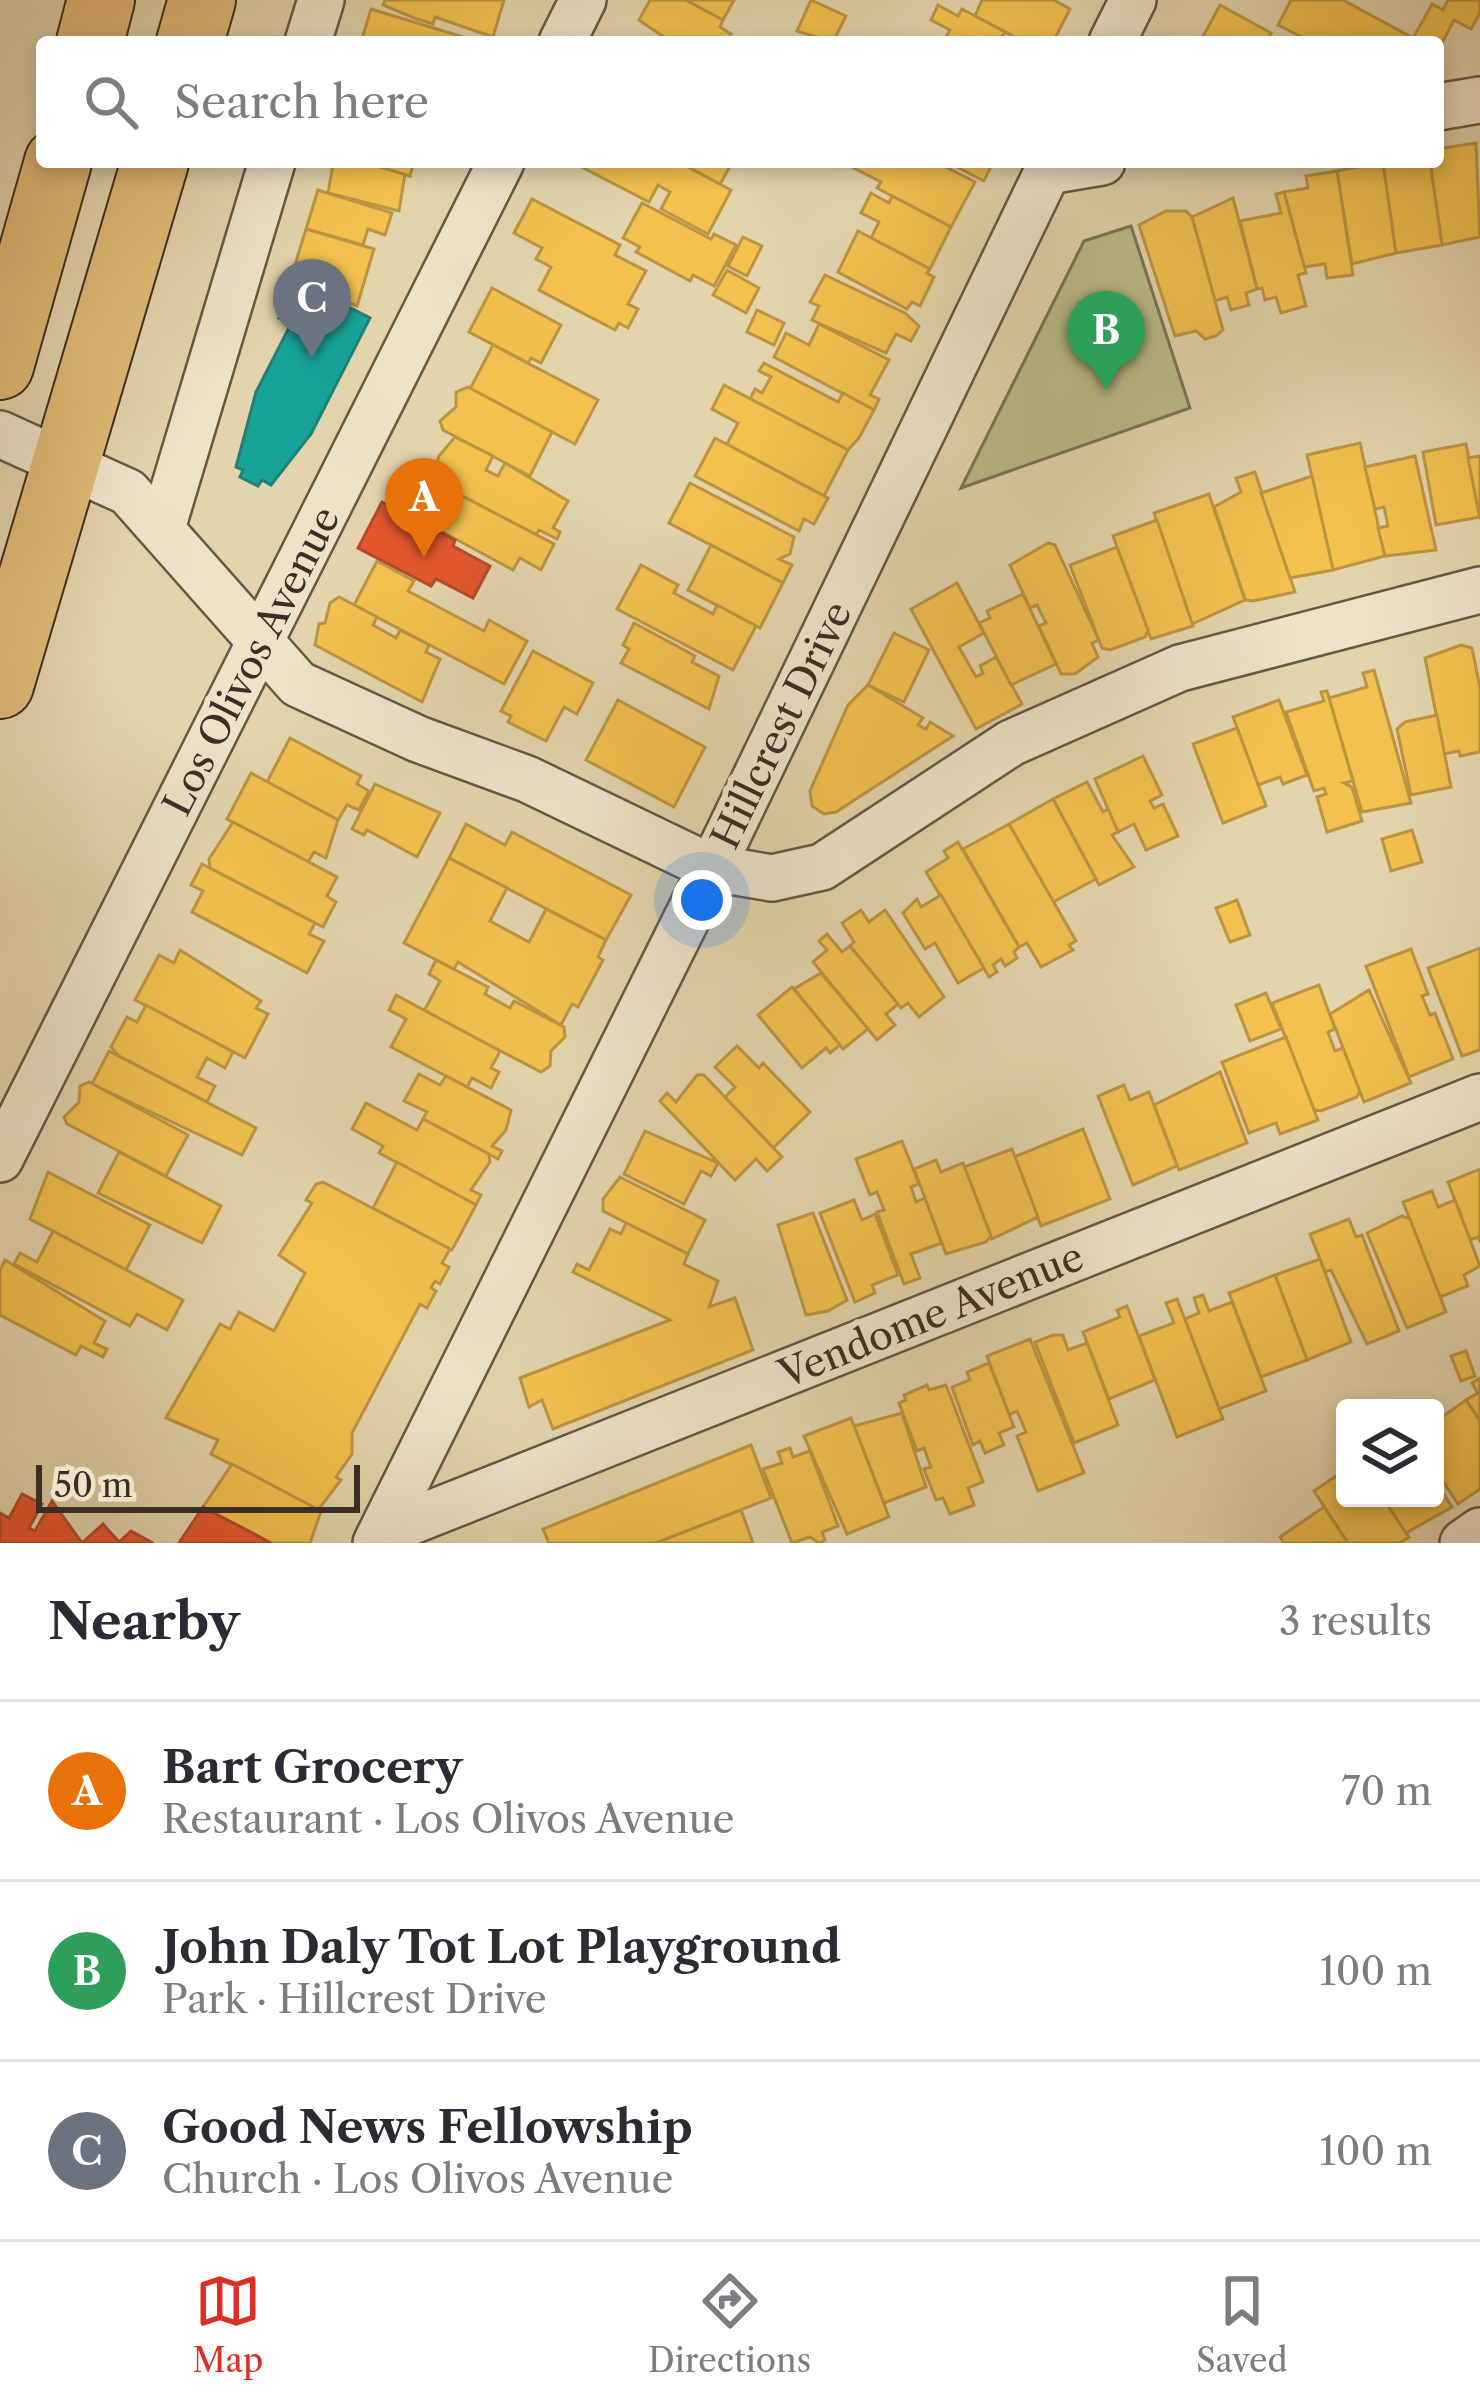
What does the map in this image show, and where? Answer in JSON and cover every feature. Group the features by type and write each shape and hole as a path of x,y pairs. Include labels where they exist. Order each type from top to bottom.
{"main road":[{"path":"92,36 101,0"},
{"path":"192,36 202,0"},
{"path":"0,366 56,168"},
{"path":"0,685 153,168"}],"street":[{"path":"310,36 321,0"},
{"path":"565,36 583,0"},
{"path":"1115,36 1133,0"},
{"path":"1444,106 1480,100"},
{"path":"163,525 270,168"},
{"name":"Los Olivos Avenue","path":"0,1159 498,168"},
{"name":"Hillcrest Drive","path":"390,1540 1049,168"},
{"path":"0,434 128,492 163,525 259,644 298,684 418,739 527,779 712,868 772,878 822,867 1011,742 1180,668 1480,590"},
{"name":"Vendome Avenue","path":"390,1540 1480,1097"},
{"path":"1463,1543 1480,1531"}],"green space":[{"path":"1131,226 1190,408 961,488 1084,241"}],"building: Homes":[{"path":"385,0 504,0 493,36 435,17 433,24 383,5"},
{"path":"650,0 686,0 723,20 720,27 731,34 662,36 639,20"},
{"path":"686,0 734,0 723,20"},
{"path":"811,0 846,16 836,36 797,31"},
{"path":"982,0 1054,0 1070,9 1056,36 1013,36 975,16"},
{"path":"1291,0 1343,0 1409,36 1300,36 1278,25"},
{"path":"1448,0 1480,0 1480,13 1471,29 1454,20 1444,39 1414,36 1432,4 1443,10"},
{"path":"938,5 958,16 962,9 1005,32 1002,36 946,36 950,30 931,20"},
{"path":"1220,5 1271,33 1269,36 1203,36"},
{"path":"371,9 460,36 363,36"},
{"path":"1476,143 1480,237 1442,245 1431,168 1444,168 1444,148"},
{"path":"332,168 384,168 405,174 399,211 328,193"},
{"path":"384,168 412,168 410,176"},
{"path":"584,168 690,168 731,190 708,234 661,209 670,192 658,185 649,202"},
{"path":"690,168 729,168 720,184"},
{"path":"854,168 948,168 975,182 951,227 877,188 881,182"},
{"path":"959,168 990,168 984,181"},
{"path":"1384,168 1396,253 1352,264 1337,171"},
{"path":"1384,168 1431,168 1442,245 1396,253"},
{"path":"1337,171 1353,275 1327,278 1325,264 1304,267 1284,192 1308,188 1306,176"},
{"path":"318,190 392,213 385,235 368,229 363,245 306,229"},
{"path":"1284,192 1306,273 1298,275 1306,306 1281,313 1276,297 1265,300 1262,288 1257,289 1240,221 1281,213 1276,194"},
{"path":"871,193 889,203 892,196 951,227 930,269 871,238 879,222 861,213"},
{"path":"1233,198 1257,289 1246,293 1249,305 1231,310 1227,297 1215,301 1192,217"},
{"path":"532,199 620,245 615,255 646,271 628,304 638,309 628,328 619,323 615,330 539,290 551,267 536,259 542,248 514,233"},
{"path":"642,203 711,239 714,234 736,245 714,286 693,275 690,281 636,252 640,247 623,238"},
{"path":"1166,211 1186,211 1192,217 1223,330 1216,336 1205,339 1196,331 1175,336 1139,225"},
{"path":"306,229 374,249 357,306 290,281"},
{"path":"858,231 930,269 927,273 934,277 920,306 912,302 907,309 838,272"},
{"path":"743,237 762,246 747,276 728,266"},
{"path":"727,270 759,288 746,313 713,295"},
{"path":"825,275 905,313 919,326 911,341 896,334 886,353 812,320 819,306 810,302"},
{"path":"492,288 561,325 541,363 531,358 528,363 469,332"},
{"path":"757,310 784,323 774,345 747,332"},
{"path":"819,324 889,360 870,395 879,399 874,410 774,357 786,333 809,345"},
{"path":"493,345 598,400 575,444 470,389"},
{"path":"764,363 838,402 843,393 874,410 859,438 848,450 750,399 755,389 762,393 771,377 759,371"},
{"path":"724,385 848,450 824,496 727,444 738,423 712,409"},
{"path":"468,387 552,432 530,476 443,430 440,421 456,407 456,392"},
{"path":"455,437 493,456 486,470 498,476 505,463 568,501 553,528 560,532 557,539 539,530 536,535 432,480 439,456"},
{"path":"715,438 828,498 814,524 804,519 799,531 695,476"},
{"path":"1360,443 1385,556 1333,570 1307,455"},
{"path":"1466,444 1480,517 1436,525 1423,452"},
{"path":"1415,456 1436,550 1385,556 1378,528 1388,526 1384,507 1375,509 1365,467"},
{"path":"1480,456 1480,519 1468,458"},
{"path":"1255,472 1295,592 1253,601 1245,600 1214,507 1241,492 1236,478"},
{"path":"424,476 554,544 541,570 520,558 513,570 402,510"},
{"path":"1312,476 1333,570 1290,578 1261,493"},
{"path":"690,483 794,537 790,554 779,559 792,565 783,583 669,523"},
{"path":"1209,494 1245,600 1192,624 1154,513"},
{"path":"1157,520 1193,626 1151,639 1113,536"},
{"path":"1048,543 1055,545 1099,640 1092,643 1098,657 1075,674 1061,674 1039,626 1046,623 1037,605 1030,608 1010,565"},
{"path":"711,545 783,583 760,628 688,590"},
{"path":"1117,547 1148,630 1145,637 1110,650 1102,648 1070,565"},
{"path":"377,561 414,581 408,591 484,631 489,620 527,641 504,684 354,605"},
{"path":"641,565 678,585 674,593 713,614 717,605 756,626 733,670 617,609"},
{"path":"957,583 984,633 959,647 976,677 983,673 980,666 996,657 1022,704 976,729 911,609"},
{"path":"1023,594 1056,664 1011,685 979,623 990,618 987,611"},
{"path":"339,597 377,617 373,625 396,638 400,630 429,645 426,652 440,659 422,702 315,645 319,624 325,623 330,603"},
{"path":"634,623 695,656 692,662 719,676 709,709 621,663 629,649 623,645"},
{"path":"894,633 929,650 904,702 868,685"},
{"path":"1461,645 1472,648 1480,688 1480,752 1460,756 1459,751 1444,754 1425,658"},
{"path":"533,651 593,683 577,714 564,707 546,741 508,722 511,716 501,711"},
{"path":"1374,670 1411,803 1362,812 1329,698 1367,687 1363,673"},
{"path":"868,685 923,718 918,725 926,729 930,722 953,736 836,812 824,814 812,806 810,791 848,705"},
{"path":"1327,691 1353,781 1344,783 1352,787 1362,821 1327,832 1317,797 1326,794 1324,788 1314,791 1286,712 1324,701 1321,692"},
{"path":"618,700 705,747 674,807 586,760"},
{"path":"1279,700 1307,775 1283,784 1280,777 1258,785 1233,717"},
{"path":"1437,715 1451,787 1411,795 1397,729 1405,722"},
{"path":"1237,728 1266,806 1223,823 1193,744"},
{"path":"290,738 361,776 357,784 369,791 359,810 347,805 338,820 267,782"},
{"path":"1143,756 1162,795 1150,801 1154,808 1163,804 1178,836 1146,850 1134,824 1118,832 1095,779"},
{"path":"251,773 338,820 326,858 314,852 308,862 227,819"},
{"path":"1087,782 1103,812 1108,809 1118,832 1112,835 1134,867 1099,885 1053,799"},
{"path":"375,784 440,813 417,857 367,830 364,835 352,829"},
{"path":"1053,799 1096,879 1053,902 1009,824"},
{"path":"233,822 337,877 327,896 336,902 323,927 210,868 209,859"},
{"path":"466,824 505,845 512,832 631,895 606,940 449,858"},
{"path":"1009,824 1076,941 1069,945 1073,950 1041,967 1027,943 1019,947 963,849"},
{"path":"1412,830 1422,862 1391,871 1382,839"},
{"path":"958,842 1019,947 1014,952 1017,958 1005,966 1001,959 993,965 997,972 989,977 926,872 948,858 944,851"},
{"path":"449,858 507,888 490,921 529,942 546,909 606,940 598,957 603,960 578,1007 572,1004 561,1025 458,962 454,969 404,943"},
{"path":"202,864 315,923 309,934 324,941 307,973 192,912 203,891 191,885"},
{"path":"941,895 984,968 958,983 935,943 925,949 903,913 917,899 921,907"},
{"path":"1237,900 1250,935 1230,942 1216,908"},
{"path":"861,910 869,922 885,910 944,997 919,1017 908,1003 901,1008 850,946 854,942 842,923"},
{"path":"827,934 842,952 850,946 898,1004 886,1014 895,1025 877,1040 813,962 827,950 819,941"},
{"path":"1480,948 1480,1050 1462,1056 1428,968"},
{"path":"1411,949 1428,994 1422,996 1430,1015 1435,1013 1453,1059 1409,1077 1366,966"},
{"path":"180,950 261,1001 256,1008 268,1014 245,1058 135,1000 159,955 174,963"},
{"path":"436,960 488,987 485,994 510,1008 514,1001 564,1027 565,1037 551,1051 550,1066 541,1072 424,1011 440,981 429,974"},
{"path":"821,973 868,1029 843,1049 794,989"},
{"path":"1319,985 1335,1029 1328,1032 1335,1051 1343,1048 1360,1091 1357,1097 1321,1111 1314,1110 1272,1003"},
{"path":"792,987 840,1045 830,1053 826,1048 802,1068 758,1015"},
{"path":"1369,990 1411,1083 1364,1102 1330,1014"},
{"path":"1266,993 1281,1029 1250,1041 1236,1005"},
{"path":"396,995 500,1051 491,1068 499,1072 491,1088 472,1078 467,1087 391,1047 406,1019 389,1010"},
{"path":"146,1005 233,1052 225,1068 207,1058 197,1077 215,1086 207,1102 119,1056 111,1047 127,1017 137,1022"},
{"path":"1286,1037 1318,1120 1280,1134 1276,1123 1249,1133 1222,1062"},
{"path":"737,1046 759,1068 763,1063 810,1112 773,1148 725,1097 735,1087 715,1067"},
{"path":"109,1051 256,1128 242,1155 92,1084"},
{"path":"1220,1072 1247,1143 1179,1170 1154,1105"},
{"path":"419,1074 440,1085 446,1076 511,1110 506,1130 492,1146 502,1151 498,1159 423,1119 427,1112 404,1101"},
{"path":"697,1075 704,1075 782,1157 767,1171 756,1159 735,1180 660,1101 667,1093 676,1102"},
{"path":"89,1082 188,1135 166,1176 67,1124 64,1117 79,1102 80,1086"},
{"path":"1124,1085 1130,1100 1149,1092 1177,1166 1133,1185 1098,1096"},
{"path":"366,1103 417,1130 423,1119 489,1154 490,1162 471,1190 481,1195 476,1205 379,1153 383,1146 352,1129"},
{"path":"1083,1129 1110,1199 1041,1226 1014,1157"},
{"path":"645,1131 718,1163 711,1176 701,1171 684,1204 624,1174"},
{"path":"902,1141 919,1184 911,1187 916,1202 925,1198 942,1243 911,1254 920,1278 904,1284 877,1212 884,1210 877,1192 870,1195 856,1159"},
{"path":"1012,1149 1038,1217 992,1239 964,1167"},
{"path":"119,1152 221,1206 202,1243 98,1193"},
{"path":"936,1160 941,1172 963,1163 991,1236 986,1242 946,1254 914,1169"},
{"path":"397,1162 476,1205 452,1250 373,1208"},
{"path":"1480,1169 1480,1242 1478,1237 1470,1240 1448,1182"},
{"path":"48,1172 150,1225 126,1270 30,1219"},
{"path":"620,1177 705,1220 688,1254 603,1211 603,1199"},
{"path":"323,1182 450,1249 442,1263 449,1267 440,1284 435,1281 431,1288 436,1291 427,1308 420,1304 352,1433 352,1454 336,1477 341,1480 318,1510 211,1454 218,1440 166,1418 220,1324 230,1329 239,1312 274,1331 305,1273 279,1255 312,1203 306,1200 316,1184"},
{"path":"1432,1191 1438,1207 1455,1200 1480,1266 1464,1275 1468,1286 1440,1297 1403,1202"},
{"path":"854,1200 862,1220 875,1214 898,1275 872,1285 875,1293 855,1302 820,1213"},
{"path":"813,1213 847,1300 828,1311 806,1315 778,1225"},
{"path":"1402,1216 1410,1219 1446,1312 1407,1328 1367,1233"},
{"path":"1349,1219 1356,1237 1362,1235 1399,1331 1367,1344 1331,1270 1325,1272 1310,1234"},
{"path":"626,1223 688,1254 684,1264 718,1281 709,1307 735,1298 753,1350 553,1429 542,1400 529,1407 520,1378 670,1320 573,1272 577,1264 589,1270 610,1229 621,1234"},
{"path":"53,1231 183,1300 167,1330 137,1314 130,1326 14,1264 20,1253 37,1262"},
{"path":"1320,1259 1351,1342 1307,1360 1275,1275"},
{"path":"5,1260 105,1321 94,1343 107,1349 103,1357 81,1346 76,1355 0,1315 0,1270"},
{"path":"1275,1275 1307,1360 1261,1377 1229,1293"},
{"path":"1203,1295 1209,1311 1232,1302 1266,1391 1219,1409 1185,1319 1199,1313 1194,1298"},
{"path":"1177,1299 1223,1419 1177,1437 1139,1336 1174,1323 1166,1303"},
{"path":"1127,1306 1155,1380 1109,1399 1083,1332 1120,1317 1117,1310"},
{"path":"1063,1335 1068,1350 1087,1343 1118,1425 1074,1443 1035,1342"},
{"path":"1030,1339 1084,1473 1038,1491 1017,1436 1026,1432 1017,1411 1009,1415 987,1356"},
{"path":"1466,1351 1475,1376 1461,1381 1451,1356"},
{"path":"989,1363 1014,1427 999,1433 1004,1445 985,1453 980,1441 973,1445 952,1387 970,1380 967,1372"},
{"path":"1480,1378 1480,1421 1466,1400 1478,1393 1472,1383"},
{"path":"927,1385 929,1390 946,1385 983,1482 968,1488 974,1505 950,1514 943,1498 936,1500 924,1469 931,1467 924,1448 917,1451 899,1403 906,1400 904,1395"},
{"path":"1466,1400 1480,1421 1480,1489 1458,1504 1444,1483 1444,1416"},
{"path":"902,1413 926,1487 884,1503 854,1426"},
{"path":"851,1418 889,1517 847,1534 804,1436"},
{"path":"751,1445 771,1498 656,1543 549,1543 543,1529"},
{"path":"790,1448 793,1457 810,1451 838,1526 822,1532 825,1540 819,1543 810,1537 792,1543 763,1469 782,1463 778,1452"},
{"path":"232,1464 321,1511 310,1543 271,1543 203,1507"},
{"path":"1336,1476 1336,1507 1389,1507 1409,1537 1400,1543 1348,1543 1314,1491"},
{"path":"1444,1495 1452,1507 1406,1533 1389,1507 1444,1507"},
{"path":"1324,1507 1348,1543 1284,1543 1280,1537"},
{"path":"741,1510 753,1543 656,1543"}],"building: Shops":[{"path":"382,502 455,540 453,546 490,566 473,598 436,579 431,586 358,548"},
{"path":"22,1494 42,1504 29,1528 35,1531 52,1501 82,1543 0,1543 0,1513 9,1518"},
{"path":"203,1507 271,1543 179,1543"},
{"path":"103,1524 119,1542 131,1531 153,1543 82,1543"}],"building: Public":[{"path":"294,288 328,305 331,298 370,318 311,434 271,485 262,480 258,486 240,477 243,470 236,467 256,392 291,324 279,318"}],"place":[{"name":"Good News Fellowship","path":"312,358"},
{"name":"John Daly Tot Lot Playground","path":"1106,390"},
{"name":"Bart Grocery","path":"424,557"}]}
